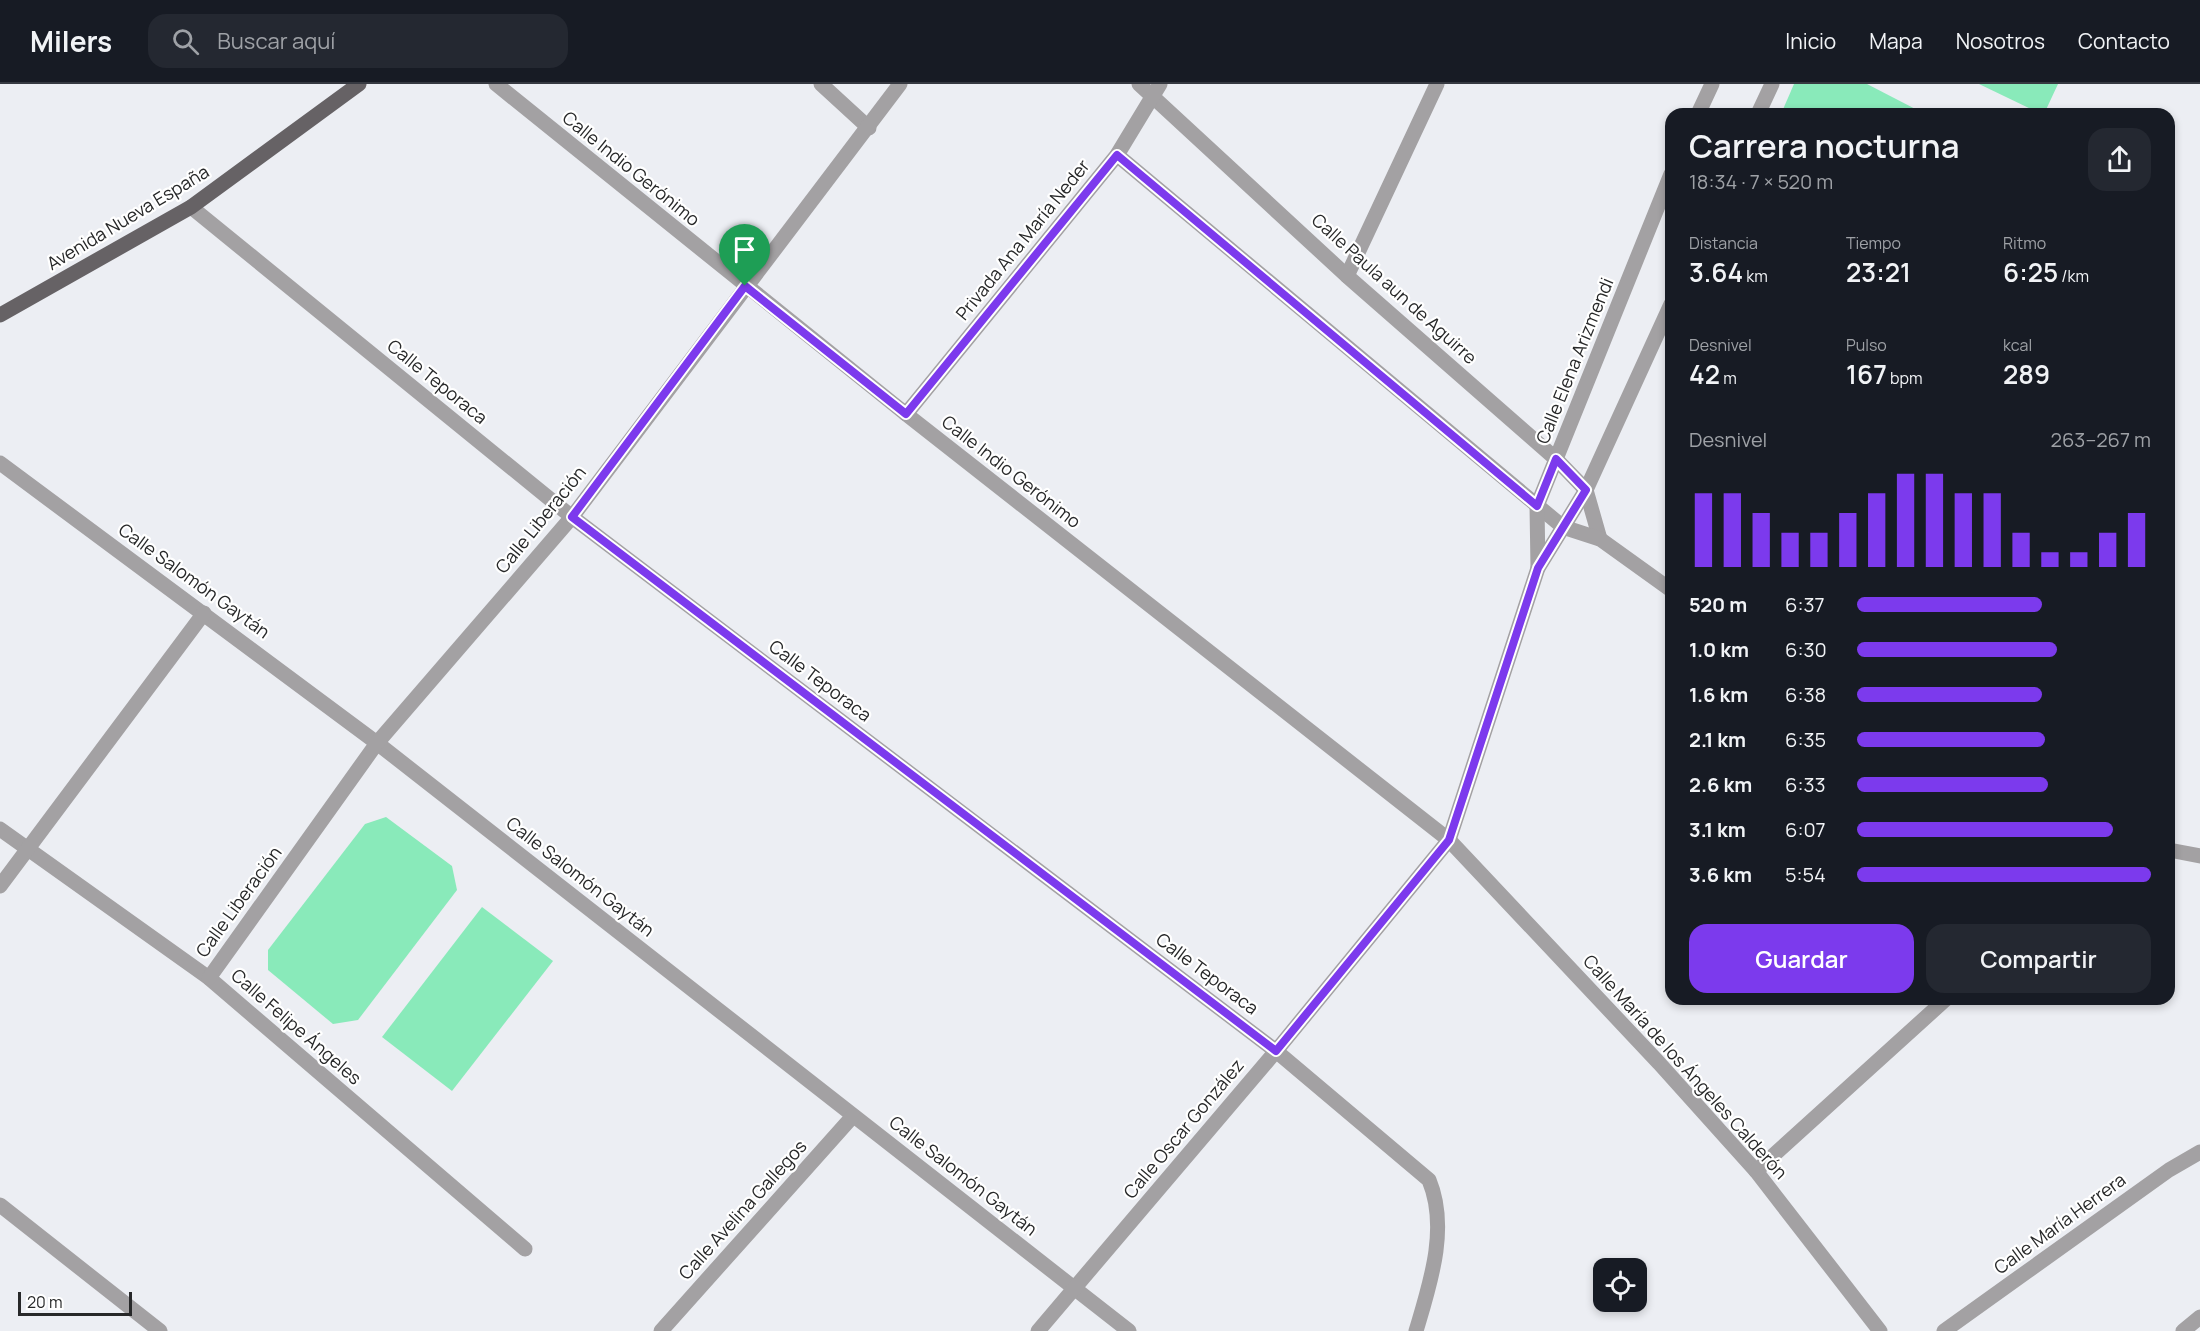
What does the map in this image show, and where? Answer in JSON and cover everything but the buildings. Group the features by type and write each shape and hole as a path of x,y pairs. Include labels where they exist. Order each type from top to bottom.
{"main road":[{"name":"Avenida Nueva España","path":"0,315 191,207 358,84"}],"street":[{"name":"Calle Indio Gerónimo","path":"496,84 906,414 1449,840"},
{"path":"821,84 869,128"},
{"name":"Calle Liberación","path":"209,978 377,742 572,517 745,286 869,128 900,84"},
{"name":"Calle Paula aun de Aguirre","path":"1139,84 1157,90 1347,276 1556,459 1586,490 1600,538"},
{"path":"1347,276 1437,84"},
{"path":"1701,108 1712,84"},
{"path":"1761,108 1772,84"},
{"name":"Privada Ana María Neder","path":"906,414 1117,155 1157,90"},
{"path":"1117,155 1563,527 1600,538 1665,586"},
{"name":"Calle Elena Arizmendi","path":"1538,568 1537,506 1665,189"},
{"name":"Calle Teporaca","path":"191,207 572,517 1276,1051 1429,1180 1436,1196 1438,1232 1425,1302 1416,1331"},
{"name":"Calle Elena Arizmendi","path":"1449,840 1538,568 1586,490 1665,317"},
{"name":"Calle Salomón Gaytán","path":"0,463 377,742 853,1116 1076,1287 1129,1331"},
{"path":"0,886 204,613"},
{"name":"Calle Felipe Ángeles","path":"0,829 209,978 525,1249"},
{"name":"Calle Oscar González","path":"1038,1331 1276,1051 1449,840"},
{"name":"Calle María de los Ángeles Calderón","path":"1449,840 1659,1063 1756,1171 1880,1331"},
{"path":"2175,851 2200,856"},
{"path":"1756,1171 1939,1005"},
{"name":"Calle Avelina Gallegos","path":"661,1331 853,1116"},
{"name":"Calle María Herrera","path":"1944,1331 2169,1170 2200,1152"},
{"path":"0,1205 160,1331"},
{"path":"2183,1331 2200,1317"}],"green space":[{"path":"1794,84 1867,84 1913,108 1784,108"},
{"path":"1979,84 2058,84 2047,108 2029,108"},
{"path":"386,817 452,866 457,890 358,1020 333,1024 268,970 268,950 365,824"},
{"path":"482,907 553,961 452,1091 382,1037"}],"route":[{"path":"1117,155 1537,506 1556,459 1586,490 1538,568 1449,840 1276,1051 572,517 745,286 906,414 1117,155"}]}
